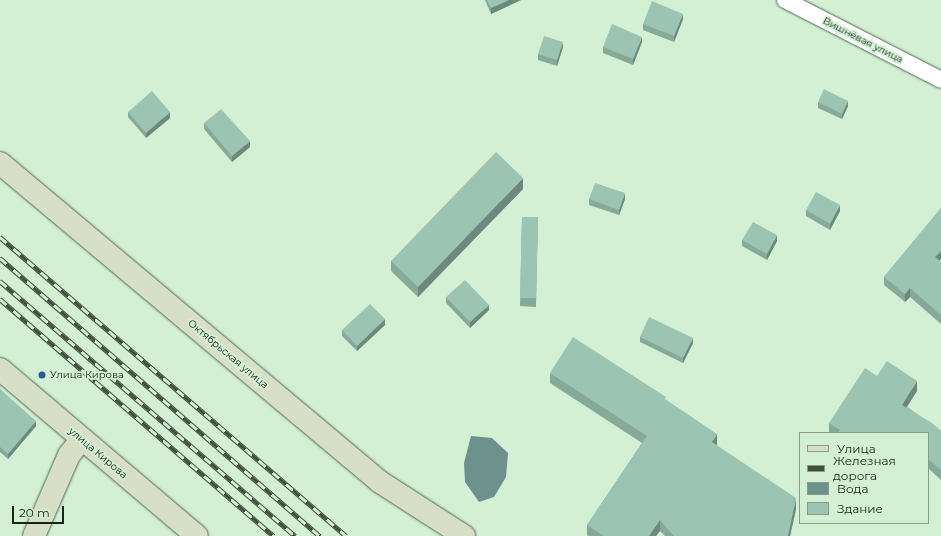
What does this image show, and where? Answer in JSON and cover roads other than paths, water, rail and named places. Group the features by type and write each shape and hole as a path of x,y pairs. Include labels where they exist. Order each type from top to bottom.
{"street":[{"name":"Вишнёвая улица","path":"785,0 941,80"},
{"name":"Октябрьская улица","path":"0,163 380,482 464,536"},
{"name":"улица Кирова","path":"0,369 197,536"},
{"path":"34,536 69,455 82,439"}],"water":[{"path":"471,436 492,438 508,453 506,477 494,497 479,502 465,482 464,463"}],"railway":[{"path":"0,237 346,536"},
{"path":"0,258 320,536"},
{"path":"0,281 295,536"},
{"path":"0,299 274,536"}],"place":[{"name":"Улица Кирова","path":"42,375"}]}
